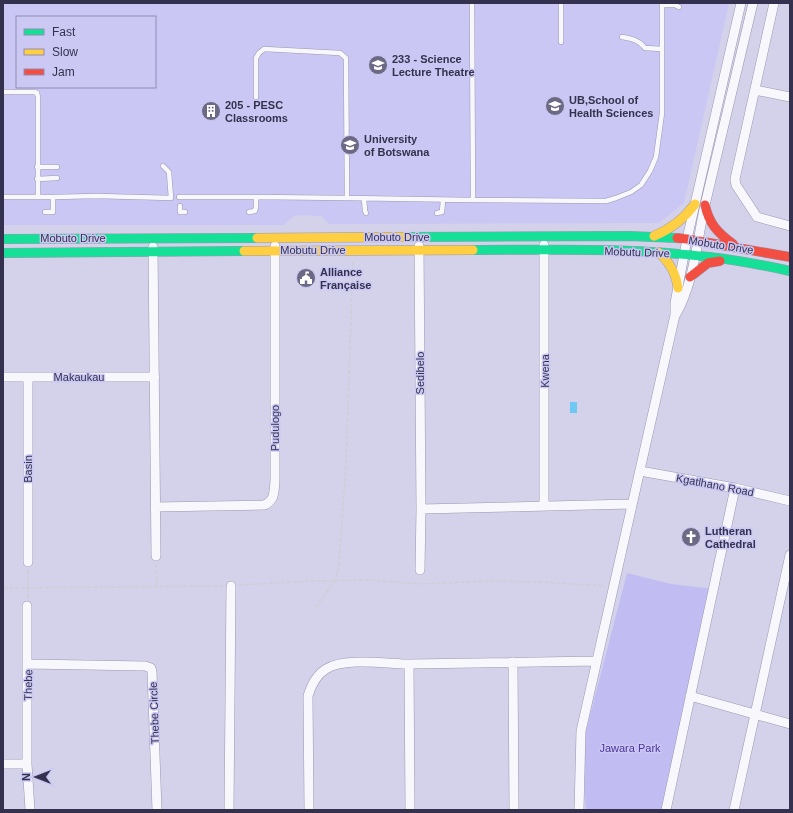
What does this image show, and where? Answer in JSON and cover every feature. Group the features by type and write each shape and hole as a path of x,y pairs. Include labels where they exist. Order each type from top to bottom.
{"main road":[{"path":"653,237 666,232 700,205 714,229 736,247"},
{"name":"Mobuto Drive","path":"3,239 629,236 697,240 790,257"},
{"path":"298,237 298,250"},
{"name":"Mobutu Drive","path":"3,253 298,250 545,250 658,252 695,255 769,266 790,271"},
{"path":"658,252 673,268 677,276 678,288"},
{"path":"690,277 708,263 728,260"}],"street":[{"path":"675,315 681,304 690,277 695,255 700,205 741,3"},
{"path":"579,810 580,740 596,661 675,315 675,303 687,239 700,205 753,3"},
{"path":"774,3 736,175 736,185 757,217 790,226"},
{"path":"755,90 790,97"},
{"name":"Sedibelo","path":"420,236 420,570"},
{"name":"Kwena","path":"544,236 544,506"},
{"name":"Pudulogo","path":"155,507 264,505 272,500 275,481 276,237"},
{"path":"153,238 156,556"},
{"name":"Makaukau","path":"3,377 154,378"},
{"name":"Basin","path":"28,377 28,562"},
{"name":"Kgatlhano Road","path":"640,471 735,488 790,501"},
{"path":"666,810 735,488"},
{"path":"421,509 632,504"},
{"path":"734,810 790,555"},
{"path":"229,810 231,586"},
{"name":"Thebe","path":"28,606 27,764 30,810"},
{"path":"309,810 308,696 310,689 319,674 326,668 336,665 360,662 409,664 596,661"},
{"path":"513,662 514,810"},
{"name":"Thebe Circle","path":"28,664 145,666 151,668 157,810"},
{"path":"409,664 410,810"},
{"path":"690,696 790,724"},
{"path":"3,764 27,764"}],"lane":[{"path":"472,3 472,200"},
{"path":"561,3 561,42"},
{"path":"179,198 256,197 601,201 616,198 631,192 640,185 650,171 656,157 664,113 662,4 675,5 679,7"},
{"path":"622,37 638,40 645,48 662,49"},
{"path":"256,97 256,58 264,49 340,53 344,55 347,60 347,198"},
{"path":"3,92 34,92 38,95 38,198"},
{"path":"3,197 52,198 97,196 171,198 169,172 163,166"},
{"path":"37,167 57,167"},
{"path":"37,179 57,178"},
{"path":"163,178 169,178"},
{"path":"248,212 255,211 256,197"},
{"path":"45,212 53,212 52,198"},
{"path":"364,199 366,213"},
{"path":"437,213 442,212 444,200"},
{"path":"180,206 180,212 184,212"}],"path":[{"path":"316,607 335,581 339,564 346,463 354,250"},
{"path":"156,556 157,586"},
{"path":"28,562 28,606"},
{"path":"3,588 231,586 311,581 369,580 421,584 490,581 613,586"}],"shaded area":[{"name":"University of Botswana","path":"3,3 729,3 684,203 659,223 329,224 321,216 297,215 284,225 3,225"},
{"path":"570,402 577,402 577,413 570,413"}],"green space":[{"name":"Jawara Park","path":"627,573 671,584 713,589 665,810 586,810 582,746"}],"traffic: fast":[{"path":"407,237 629,236 677,238"},
{"path":"3,239 257,238"},
{"path":"473,250 621,250 680,254 729,260 790,271"},
{"path":"3,253 244,251"}],"traffic: slow":[{"path":"654,236 677,223 695,204"},
{"path":"257,238 407,237"},
{"path":"244,251 473,250"},
{"path":"658,252 672,268 676,277 678,288"}],"traffic: jam":[{"path":"705,205 709,218 715,228 733,244"},
{"path":"677,238 790,257"},
{"path":"690,277 708,263 720,261"}],"place":[{"name":"233 - Science Lecture Theatre","path":"378,65"},
{"name":"UB,School of Health Sciences","path":"555,106"},
{"name":"205 - PESC Classrooms","path":"211,111"},
{"name":"University of Botswana","path":"350,145"},
{"name":"Alliance Française","path":"306,278"},
{"name":"Lutheran Cathedral","path":"691,537"}]}
